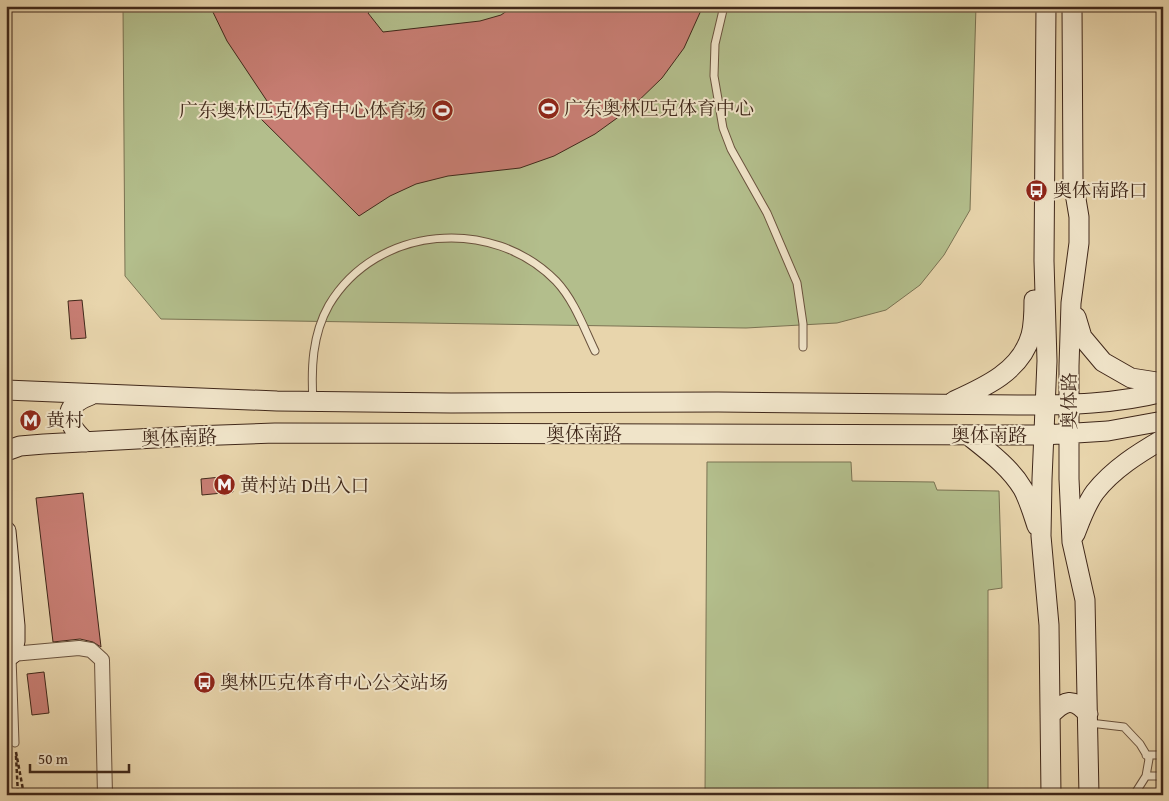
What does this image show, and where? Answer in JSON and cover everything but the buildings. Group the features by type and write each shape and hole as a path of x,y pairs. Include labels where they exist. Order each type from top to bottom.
{"street":[{"name":"奥体路","path":"1046,6 1044,261 1047,361 1041,536 1049,625 1051,795"},
{"name":"奥体路","path":"1072,6 1073,181 1079,217 1072,303 1069,479 1072,542 1085,600 1089,795"},
{"path":"1045,134 1053,140 1061,142 1072,135"},
{"path":"949,404 998,379 1010,370 1019,358 1031,336 1035,284 1044,261"},
{"path":"1072,303 1082,337 1103,362 1131,378 1163,383"},
{"name":"奥体南路","path":"6,390 91,395 313,402 1045,405 1124,399 1163,392"},
{"path":"86,442 73,426 70,408 78,400 91,395"},
{"path":"910,435 922,421 920,410 914,403"},
{"name":"奥体南路","path":"6,451 20,446 275,433 1044,435 1108,431 1163,421"},
{"path":"968,435 1006,468 1024,490 1041,536"},
{"path":"1072,542 1083,513 1095,492 1117,470 1163,439"},
{"path":"6,531 15,626 15,641 9,656 79,648 91,650 102,660 104,795"},
{"path":"1050,715 1061,705 1070,702 1075,703 1088,718"}],"lane":[{"path":"724,6 716,44 714,76 723,128 731,149 767,213 797,283 803,324 803,347"},
{"path":"313,402 311,372 314,348 329,306 356,272 375,258 398,247 427,240 455,238 487,242 513,251 536,265 557,282 567,296 576,310 595,351"},
{"path":"9,656 15,743"},
{"path":"1088,718 1124,727 1140,744 1149,759 1146,776 1134,795"},
{"path":"1146,755 1163,755"},
{"path":"1146,776 1163,776"}],"path":[{"path":"15,743 18,795"},
{"path":"15,743 24,795"}],"green space":[{"name":"广东奥林匹克体育中心","path":"123,6 976,6 970,210 944,255 920,285 886,310 837,323 746,328 161,319 125,276"},
{"path":"707,462 851,462 852,481 934,482 937,490 999,491 1002,588 988,590 988,795 705,795"}],"place":[{"name":"广东奥林匹克体育中心","path":"548,108"},
{"name":"广东奥林匹克体育中心体育场","path":"442,110"},
{"name":"奥体南路口","path":"1037,190"},
{"name":"黄村","path":"30,420"},
{"name":"黄村站 D出入口","path":"224,485"},
{"name":"奥林匹克体育中心公交站场","path":"204,682"}]}
